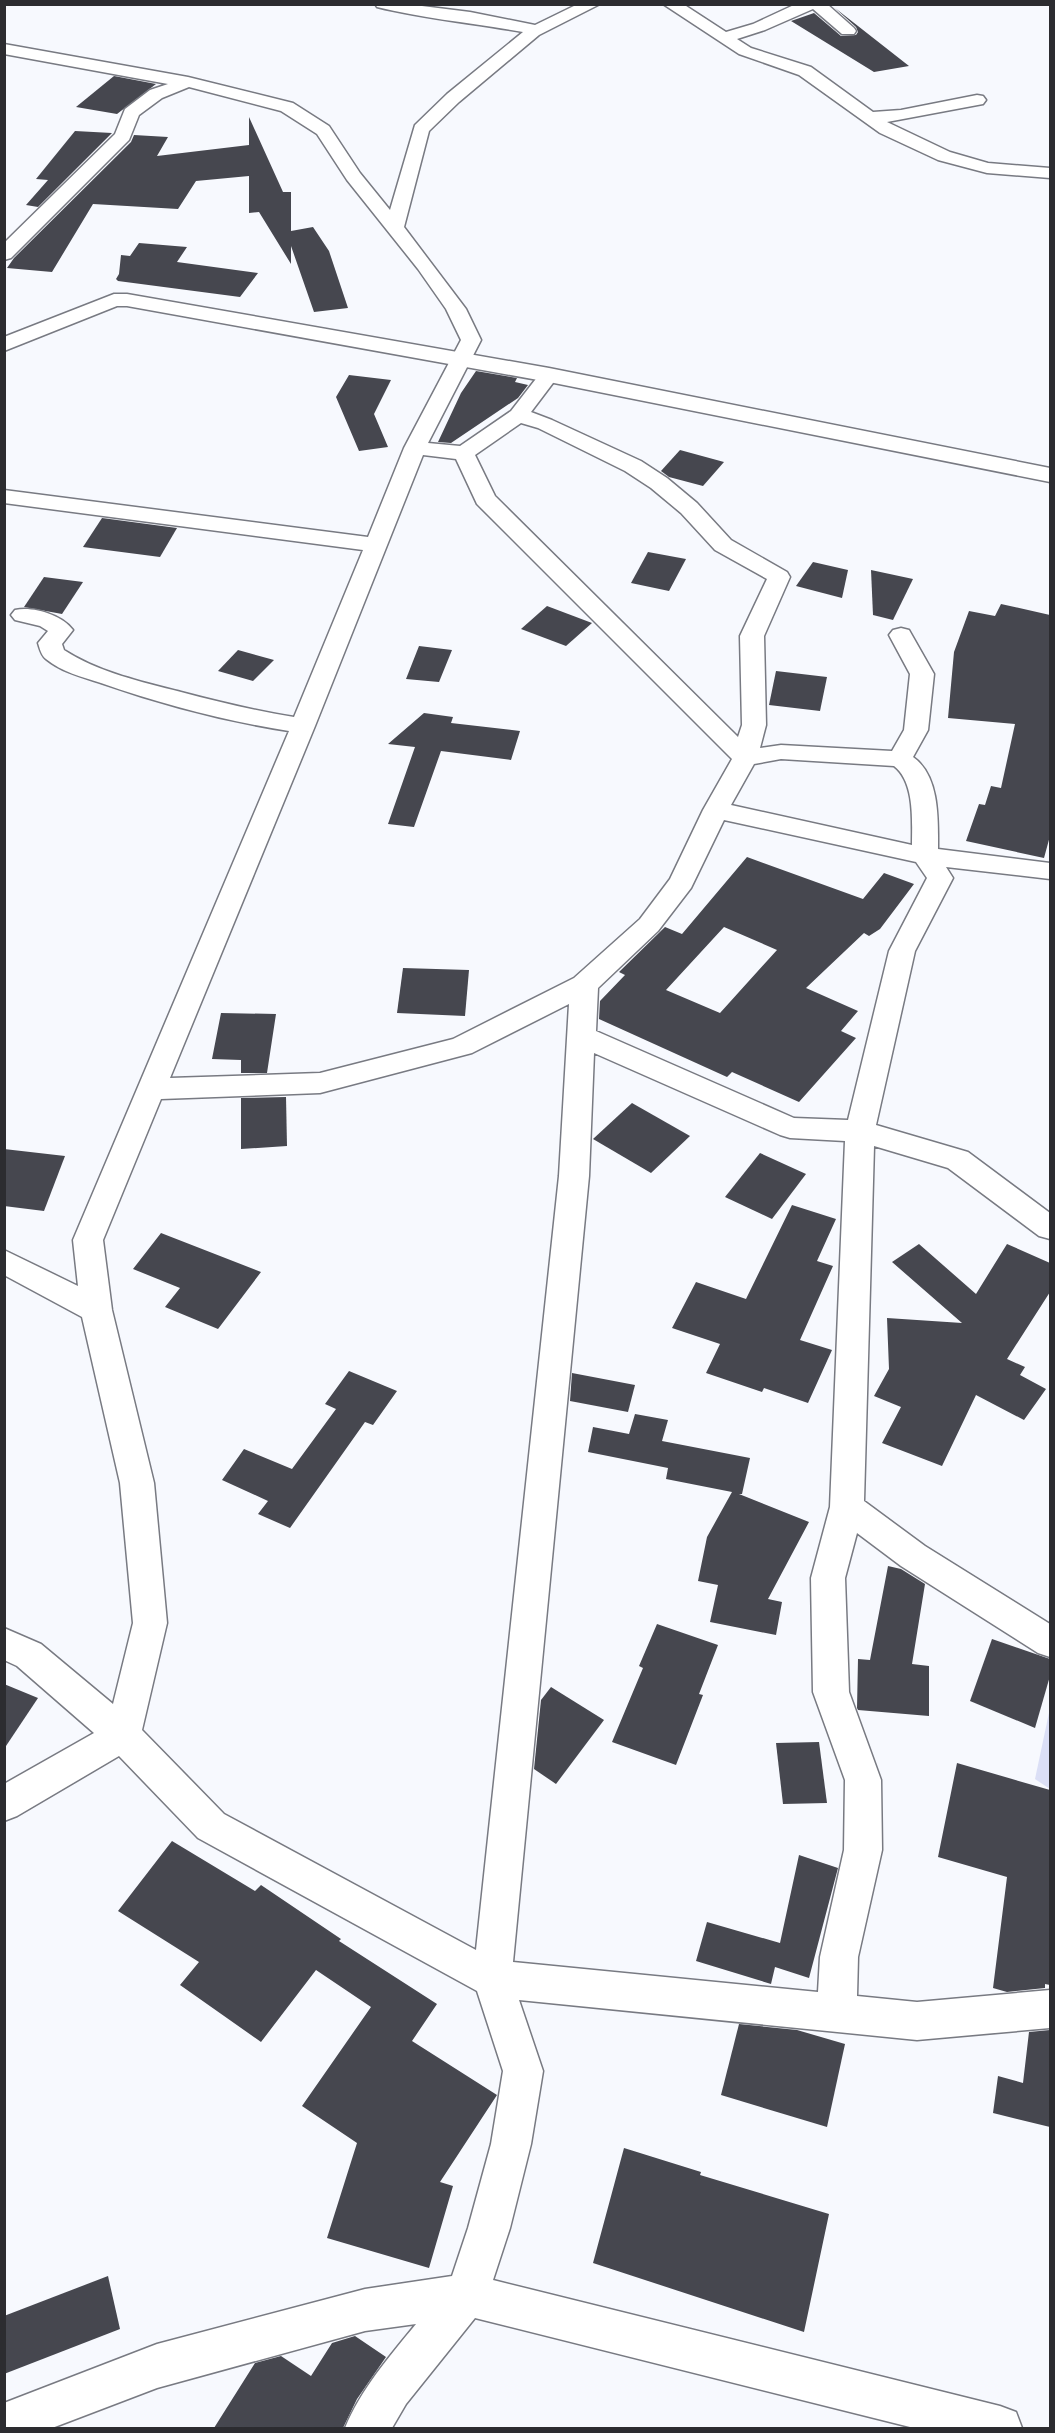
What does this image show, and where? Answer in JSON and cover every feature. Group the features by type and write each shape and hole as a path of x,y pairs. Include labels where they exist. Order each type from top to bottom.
{"street":[{"path":"383,4 418,12 470,17 537,30"},
{"path":"394,228 421,129 486,69 537,30 592,4"},
{"path":"671,4 745,51 804,70 886,129 944,156 987,168 1050,173"},
{"path":"724,38 759,27 810,4"},
{"path":"818,4 847,22"},
{"path":"4,49 188,82 286,107 323,130 353,176 425,265 456,309 471,340 415,448 303,726 88,1240 96,1310 137,1483 150,1623 123,1735 4,1804"},
{"path":"4,254 123,135 131,113 156,94 188,82"},
{"path":"869,118 977,100"},
{"path":"4,345 114,300 127,300 549,375 1050,475"},
{"path":"415,448 464,453 518,415 549,375"},
{"path":"152,1089 320,1083 462,1046 584,985 649,925 682,882 716,810 745,758 754,725 752,636 779,577 723,545 689,508 633,466 545,424 518,415"},
{"path":"464,453 484,499 745,758"},
{"path":"4,496 377,545"},
{"path":"23,615 48,621 61,630 50,643 53,652 73,666 140,689 254,718 303,726"},
{"path":"900,759 916,730 922,674 901,635"},
{"path":"745,758 781,752 900,759 914,769 925,810 925,856 940,878 903,951 860,1131 848,1507 828,1578 831,1692 863,1780 863,1850 840,1957 837,2013"},
{"path":"716,810 925,856 1050,871"},
{"path":"367,2428 391,2389 467,2295 489,2228 511,2144 523,2071 492,1979 574,1176 584,985"},
{"path":"581,1036 790,1128 860,1131 958,1161 1050,1228"},
{"path":"4,1261 96,1310"},
{"path":"848,1507 913,1556 1050,1642"},
{"path":"4,1642 29,1655 123,1735 211,1826 492,1979 917,2021 1050,2008"},
{"path":"4,2425 157,2366 364,2310 467,2295 1000,2428"}],"shaded area":[{"path":"1050,1708 1050,1789 1035,1779"}],"building":[{"path":"835,8 909,66 874,72 791,21 814,13 841,36 856,35 858,32 856,27"},
{"path":"114,76 156,84 117,114 76,107"},
{"path":"249,117 283,192 291,192 291,231 313,227 329,251 348,308 314,312 291,246 291,264 259,212 249,213 249,176 196,181 178,209 93,204 52,272 7,268 14,258 131,142 134,135 168,137 157,156 249,145"},
{"path":"75,131 112,133 38,207 26,205 48,180 36,179"},
{"path":"139,243 187,247 177,262 258,273 240,297 118,281 116,279 119,274 121,255 130,256"},
{"path":"476,371 517,378 515,382 528,385 518,398 451,443 438,442 461,393"},
{"path":"349,375 391,380 374,414 388,447 359,451 336,397"},
{"path":"680,450 724,462 703,486 669,477 661,471"},
{"path":"102,518 177,528 160,557 83,547"},
{"path":"648,552 686,559 669,591 631,583"},
{"path":"813,562 848,570 842,598 796,586"},
{"path":"871,570 913,579 893,620 873,615"},
{"path":"44,577 83,582 62,614 24,607"},
{"path":"1001,604 1050,615 1050,836 1044,858 966,841 979,804 985,805 991,786 1001,788 1015,724 948,718 954,652 969,611 995,616"},
{"path":"547,606 592,623 566,646 521,629"},
{"path":"419,646 452,650 439,682 406,679"},
{"path":"238,650 274,660 253,681 218,671"},
{"path":"776,671 827,677 820,711 769,705"},
{"path":"424,713 453,717 451,723 520,731 511,760 441,751 414,827 388,824 415,747 388,744"},
{"path":"747,857 863,899 884,873 914,884 880,929 869,936 864,933 806,988 858,1011 841,1031 856,1038 799,1102 732,1072 727,1077 599,1019 600,1001 625,975 619,972 665,927 682,934","holes":["724,927 777,950 720,1013 666,990"]},
{"path":"403,968 469,970 465,1016 397,1013"},
{"path":"221,1013 276,1014 267,1073 241,1073 241,1060 212,1059"},
{"path":"286,1097 287,1146 241,1149 241,1098"},
{"path":"632,1103 690,1136 651,1173 593,1139"},
{"path":"4,1149 65,1156 44,1211 4,1206"},
{"path":"760,1153 806,1174 772,1219 725,1197"},
{"path":"792,1205 836,1219 817,1261 833,1266 800,1340 832,1350 808,1403 764,1388 762,1392 706,1373 720,1344 672,1328 696,1282 746,1299"},
{"path":"161,1233 261,1272 218,1329 165,1307 180,1288 133,1269"},
{"path":"919,1244 976,1294 1007,1244 1050,1263 1050,1292 1007,1359 1025,1367 1020,1375 1046,1389 1024,1420 976,1395 942,1466 882,1443 901,1407 874,1396 889,1369 887,1318 962,1323 892,1262"},
{"path":"349,1371 397,1391 373,1425 365,1422 290,1528 258,1514 268,1501 222,1480 244,1449 292,1469 336,1409 325,1404"},
{"path":"572,1373 635,1385 628,1412 570,1401"},
{"path":"635,1414 668,1420 662,1441 750,1458 742,1494 739,1494 809,1522 768,1599 782,1602 776,1635 710,1622 718,1585 698,1581 707,1537 732,1492 666,1479 668,1468 588,1452 593,1427 629,1434"},
{"path":"888,1566 901,1569 925,1584 912,1664 929,1666 929,1716 858,1710 857,1708 858,1659 870,1660"},
{"path":"657,1624 718,1645 699,1694 703,1695 676,1765 612,1742 643,1668 639,1666"},
{"path":"992,1639 1050,1659 1050,1676 1035,1728 970,1701"},
{"path":"4,1684 38,1698 4,1749"},
{"path":"551,1687 604,1720 556,1784 534,1769 541,1700"},
{"path":"819,1742 827,1803 783,1804 776,1743"},
{"path":"957,1763 1050,1790 1050,1985 1045,1984 1045,1988 1007,1992 993,1988 1007,1877 938,1857"},
{"path":"172,1841 255,1891 261,1885 341,1939 339,1941 437,2004 412,2041 497,2095 440,2182 453,2186 429,2268 327,2238 357,2143 302,2106 371,2007 316,1970 261,2042 180,1985 199,1962 118,1911"},
{"path":"799,1855 838,1868 809,1978 775,1967 771,1984 696,1961 707,1922 780,1943"},
{"path":"739,2024 797,2030 845,2044 827,2127 721,2095"},
{"path":"1050,2030 1050,2127 993,2113 998,2076 1023,2083 1029,2032"},
{"path":"624,2148 701,2172 700,2175 829,2214 804,2332 593,2263"},
{"path":"108,2276 120,2329 4,2374 4,2316"},
{"path":"355,2336 386,2357 357,2399 343,2428 214,2428 255,2363 281,2356 311,2376 332,2343"}]}
